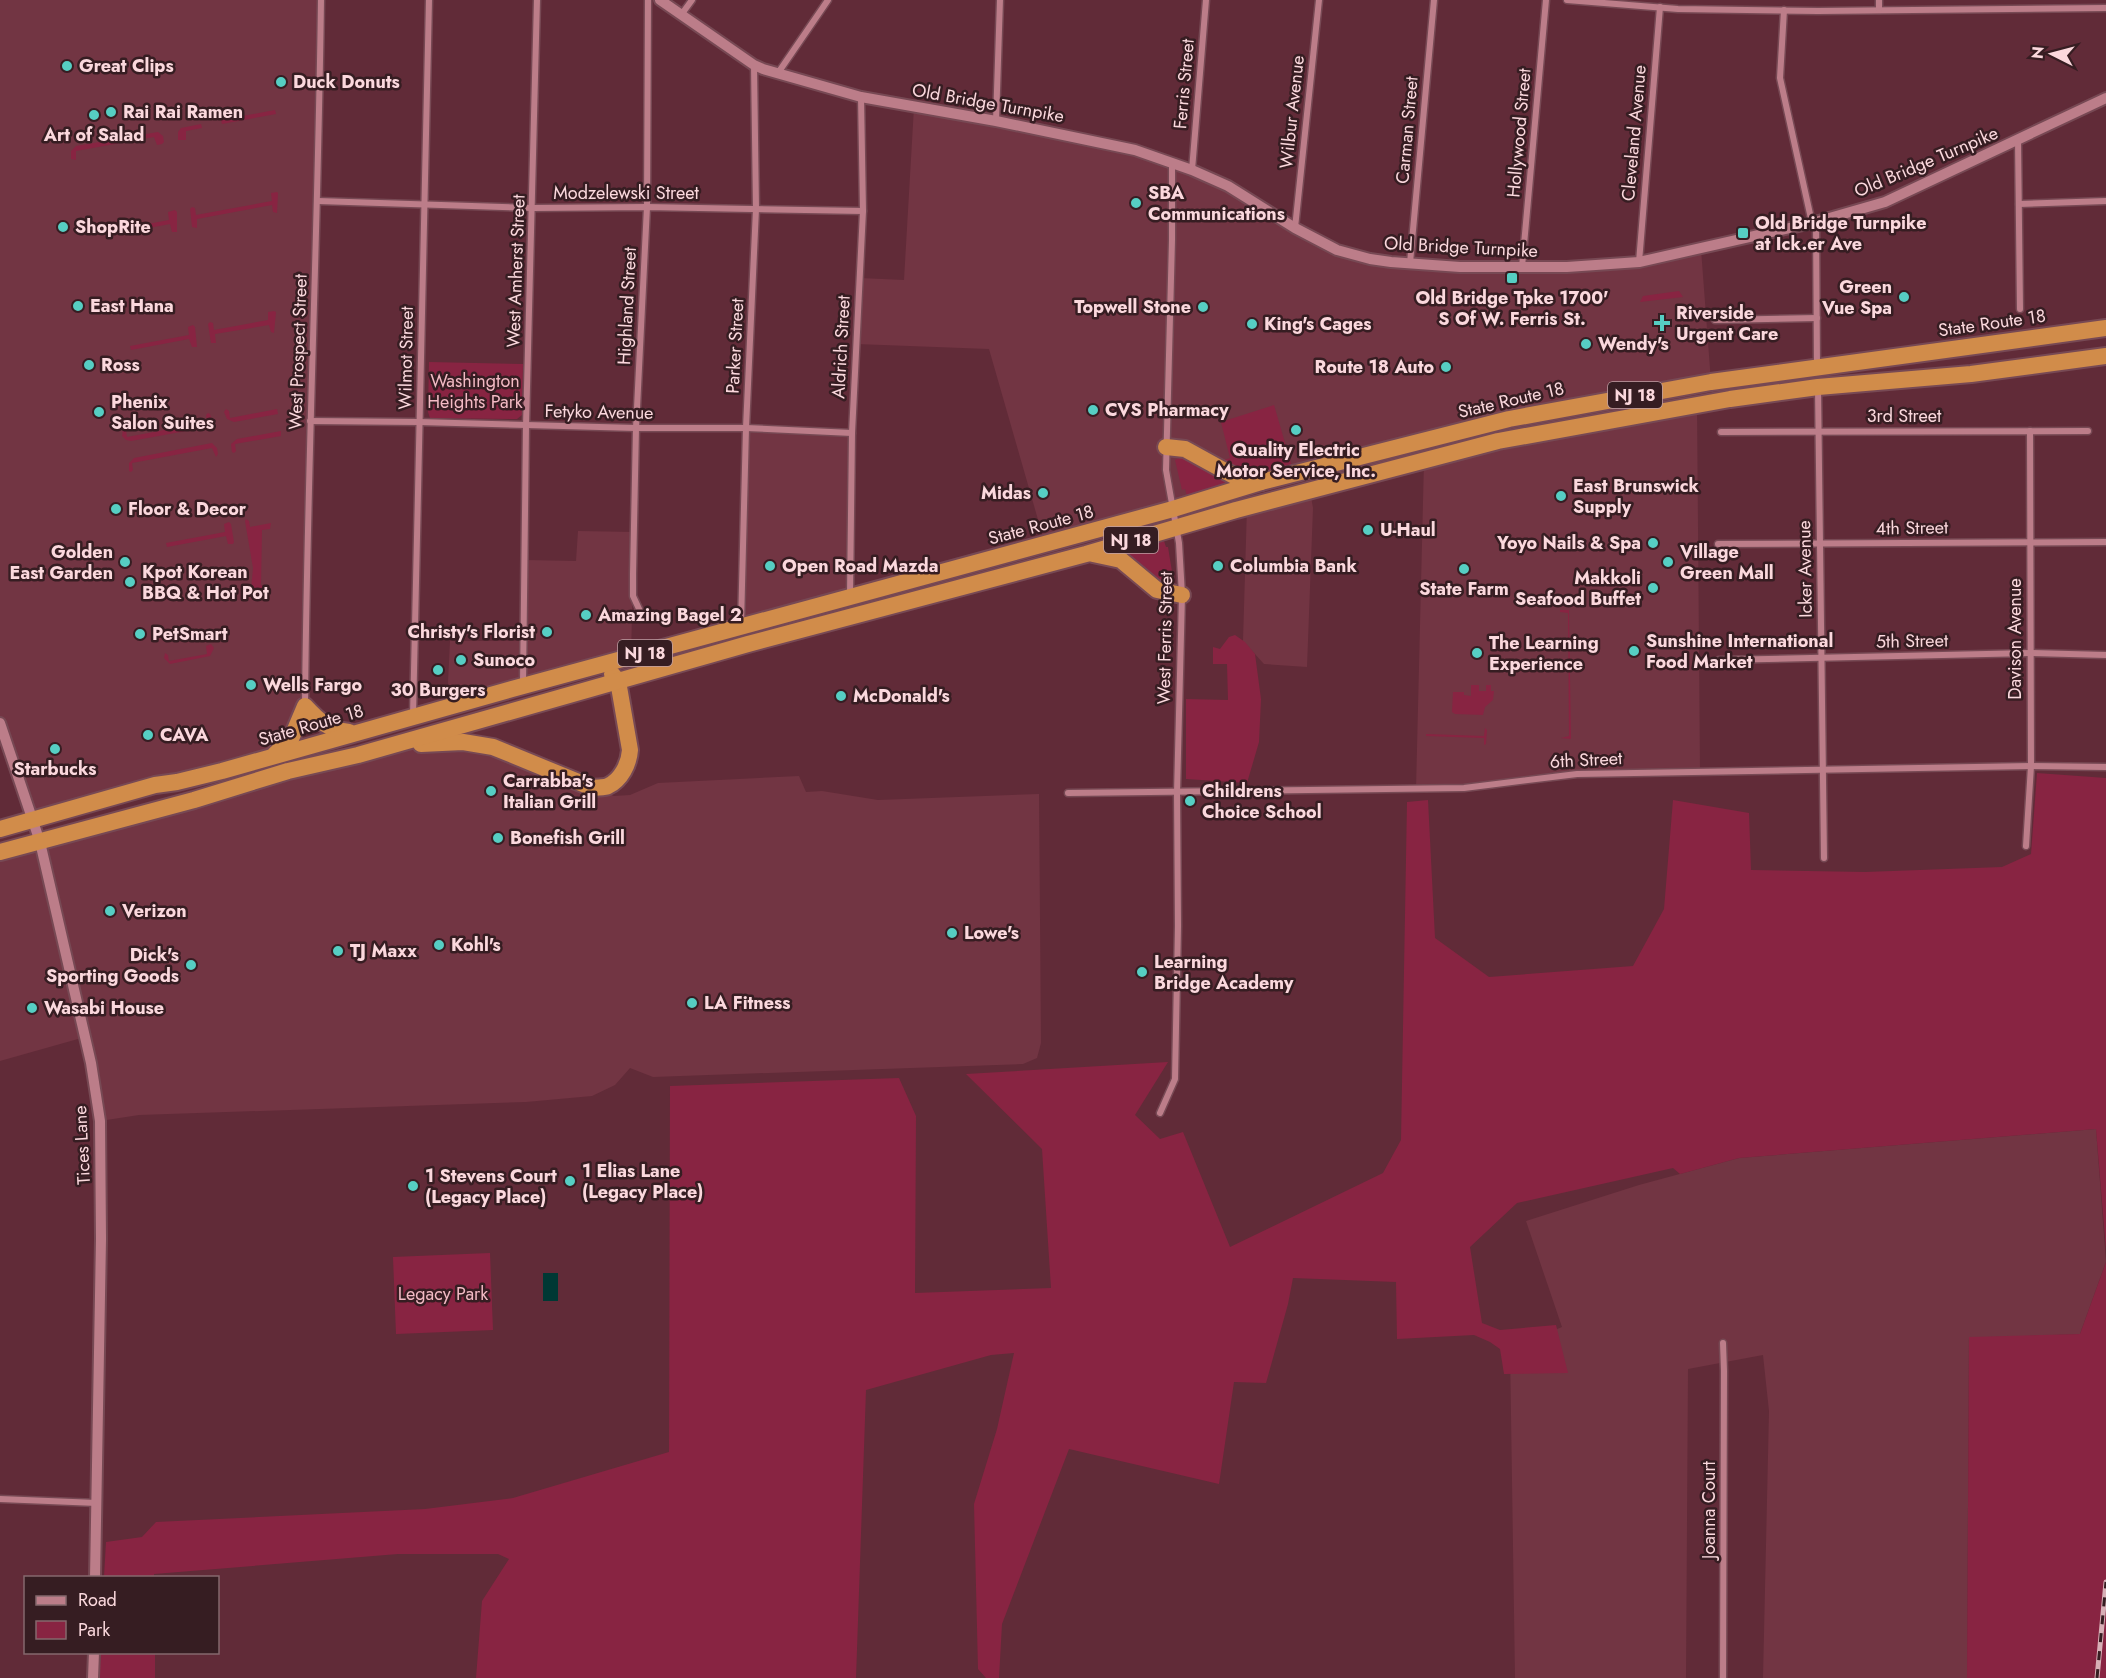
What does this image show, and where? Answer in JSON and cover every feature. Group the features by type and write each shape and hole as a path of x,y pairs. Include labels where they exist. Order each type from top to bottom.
{"highway":[{"name":"State Route 18","path":"0,829 155,785 177,782 741,628 1173,509 1261,482 1509,419 1628,396 1817,366 2106,327"},
{"name":"State Route 18","path":"0,852 194,800 288,771 390,746 618,681 1086,554 1177,527 1498,441 1730,399 1818,387 1971,374 2106,356"},
{"path":"1166,447 1185,449 1234,476 1261,482"},
{"path":"1086,554 1101,554 1121,560 1157,590 1182,595"},
{"path":"390,746 463,742 493,747 593,788 608,786 620,776 629,760 630,750 618,681 603,665"},
{"path":"273,755 291,739 304,706 332,729 353,733"}],"street":[{"name":"West Prospect Street","path":"304,706 310,421 318,201 321,0"},
{"name":"Wilmot Street","path":"413,717 429,0"},
{"name":"West Amherst Street","path":"523,686 526,426 537,0"},
{"name":"Highland Street","path":"640,611 633,596 636,428 647,207 648,0"},
{"name":"Old Bridge Turnpike","path":"660,0 754,65 778,74 861,98 996,121 1135,150 1172,162 1228,186 1295,228 1337,250 1370,259 1410,263 1522,268 1639,262 1814,222 1885,202 2106,98"},
{"path":"681,15 692,0"},
{"path":"778,74 828,0"},
{"path":"996,121 1000,0"},
{"name":"Ferris Street","path":"1192,170 1206,0"},
{"name":"Wilbur Avenue","path":"1295,228 1319,0"},
{"name":"Carman Street","path":"1410,263 1434,0"},
{"name":"Hollywood Street","path":"1522,268 1546,0"},
{"path":"1568,0 1674,8 1784,10 2106,8"},
{"path":"1666,0 1674,8"},
{"path":"1879,0 1879,10"},
{"name":"Cleveland Avenue","path":"1639,262 1660,7"},
{"path":"1784,10 1780,78 1814,222 1817,366"},
{"name":"Parker Street","path":"741,628 746,428 756,209 754,65"},
{"name":"Aldrich Street","path":"850,598 852,433 863,211 861,98"},
{"path":"2018,140 2020,309"},
{"name":"West Ferris Street","path":"1160,1113 1174,1079 1178,926 1177,793 1182,595 1177,527 1166,470 1172,162"},
{"name":"Modzelewski Street","path":"318,201 533,208 647,207 863,211"},
{"path":"2019,204 2106,201"},
{"path":"1715,320 1817,318"},
{"name":"Icker Avenue","path":"1818,387 1824,858"},
{"name":"Fetyko Avenue","path":"310,421 746,428 852,433"},
{"name":"Davison Avenue","path":"2026,846 2031,766 2030,431"},
{"name":"3rd Street","path":"1721,432 2088,431"},
{"name":"4th Street","path":"1718,544 2106,542"},
{"name":"5th Street","path":"1719,660 2030,653 2106,655"},
{"name":"Tices Lane","path":"0,723 40,842 91,1063 100,1121 101,1239 95,1576"},
{"name":"6th Street","path":"1068,793 1464,788 1577,774 2031,766 2106,767"},
{"name":"Joanna Court","path":"1723,1343 1723,1678"},
{"path":"0,1499 97,1503"},
{"path":"93,1678 94,1654"}],"shaded area":[{"path":"0,0 321,0 305,706 283,748 33,820 0,723"},
{"path":"914,107 1095,140 1192,170 1295,228 1370,259 1567,267 1701,249 1711,382 1636,395 1045,544 989,349 856,344 860,278 904,280"},
{"path":"1697,405 1700,771 1534,779 1416,790 1424,461"},
{"path":"746,428 852,433 850,598 741,628"},
{"path":"1310,491 1313,508 1307,667 1264,664 1243,641 1247,507"},
{"path":"578,531 634,532 631,657 450,706 448,682 450,641 523,641 525,560 576,561"},
{"path":"390,745 493,747 614,796 630,795 658,783 799,776 806,792 822,791 878,800 1039,794 1041,1043 1037,1058 1023,1064 653,1077 630,1068 615,1085 592,1096 526,1102 139,1115 100,1121 85,1037 0,1061 0,852"},
{"path":"2096,1129 2106,1262 2080,1334 1969,1338 1967,1678 1763,1678 1769,1411 1763,1355 1688,1369 1686,1678 1515,1678 1510,1349 1562,1327 1526,1221 1639,1185 1739,1158"}],"green space":[{"path":"275,110 276,114 222,124 221,120"},
{"path":"201,124 202,128 186,131 186,140 178,140 178,132 181,128"},
{"path":"158,132 163,136 162,144 157,145 154,137 76,151 76,160 71,159 71,151 76,146"},
{"path":"277,192 277,213 273,212 272,205 197,219 197,228 192,227 190,209 192,207 195,208 196,215 272,201 271,193"},
{"path":"175,210 177,212 177,232 172,232 170,224 111,235 110,231 169,220 168,212"},
{"path":"1679,291 1683,297 1640,302 1643,296"},
{"path":"268,312 276,312 274,333 271,332 269,325 215,334 216,343 211,343 208,324 210,322 213,323 214,330 268,320"},
{"path":"193,325 197,347 192,347 189,339 131,350 130,346 189,335 188,327"},
{"name":"Washington Heights Park","path":"429,362 523,364 522,415 517,419 430,418 428,412"},
{"path":"1274,405 1292,467 1250,475 1221,461 1230,458 1221,422"},
{"path":"226,409 229,411 230,418 277,409 278,414 234,422 227,419 224,412"},
{"path":"208,413 212,421 208,427 131,441 122,436 123,429 126,430 127,437 207,422"},
{"path":"281,431 281,436 235,444 236,451 232,452 231,444 237,439"},
{"path":"212,443 217,448 216,457 212,448 132,463 133,470 129,471 129,463 134,458"},
{"path":"1182,456 1228,482 1187,496 1185,489 1182,490 1175,460"},
{"path":"246,519 250,527 271,523 270,529 262,530 261,585 269,588 265,595 256,596 251,590 253,568"},
{"path":"229,522 233,544 228,544 226,536 167,547 166,543 225,532 224,524"},
{"path":"1164,541 1168,547 1174,584 1174,587 1167,588 1122,554"},
{"path":"1560,610 1569,610 1571,739 1561,738 1569,736 1568,613 1560,612"},
{"path":"1235,635 1245,642 1255,654 1261,699 1259,742 1247,783 1186,779 1186,699 1228,700 1227,664 1213,664 1213,647 1220,649 1229,637"},
{"path":"211,644 214,648 210,656 170,664 164,658 165,653 169,661 207,654 206,646"},
{"path":"1471,685 1479,685 1479,691 1486,691 1486,685 1491,685 1491,691 1494,691 1493,700 1485,707 1483,715 1455,714 1452,712 1453,692 1464,692 1464,695 1471,696"},
{"path":"1485,728 1487,730 1484,745 1484,738 1426,736 1426,734 1484,736"},
{"path":"2037,773 2106,778 2106,1250 2096,1129 1739,1158 1680,1174 1673,1168 1517,1203 1470,1247 1482,1323 1500,1330 1556,1325 1568,1373 1504,1374 1500,1349 1474,1335 1397,1339 1396,1282 1293,1278 1266,1383 1234,1382 1219,1484 1069,1449 1002,1624 999,1678 986,1678 978,1669 974,1504 997,1429 1014,1353 991,1355 866,1390 856,1678 476,1678 482,1601 509,1559 498,1554 398,1554 154,1574 154,1576 104,1576 106,1542 142,1537 156,1522 425,1509 513,1498 669,1452 670,1086 899,1078 916,1116 915,1293 1051,1288 1042,1149 966,1074 1168,1062 1135,1115 1160,1139 1183,1132 1230,1247 1383,1173 1401,1140 1407,802 1428,800 1435,938 1489,977 1633,966 1664,909 1673,800 1749,813 1751,870 1865,872 2002,867 2031,854"},
{"name":"Legacy Park","path":"490,1253 493,1330 396,1334 393,1257"},
{"path":"2106,1262 2106,1678 1967,1678 1969,1337 2080,1334"},
{"path":"101,1654 155,1654 155,1678 99,1678"}],"water":[{"path":"543,1273 558,1273 558,1301 543,1301"}],"railway":[{"path":"2097,1678 2106,1582"}],"place":[{"name":"Great Clips","path":"67,66"},
{"name":"Duck Donuts","path":"281,82"},
{"name":"Rai Rai Ramen","path":"111,112"},
{"name":"Art of Salad","path":"94,115"},
{"name":"SBA Communications","path":"1136,203"},
{"name":"ShopRite","path":"63,227"},
{"name":"Old Bridge Turnpike at Ick.er Ave","path":"1743,233"},
{"name":"Old Bridge Tpke 1700' S Of W. Ferris St.","path":"1512,278"},
{"name":"Green Vue Spa","path":"1904,297"},
{"name":"East Hana","path":"78,306"},
{"name":"Topwell Stone","path":"1203,307"},
{"name":"Riverside Urgent Care","path":"1662,323"},
{"name":"King's Cages","path":"1252,324"},
{"name":"Wendy's","path":"1586,344"},
{"name":"Ross","path":"89,365"},
{"name":"Route 18 Auto","path":"1446,367"},
{"name":"CVS Pharmacy","path":"1093,410"},
{"name":"Phenix Salon Suites","path":"99,412"},
{"name":"Quality Electric Motor Service, Inc.","path":"1296,430"},
{"name":"Midas","path":"1043,493"},
{"name":"East Brunswick Supply","path":"1561,496"},
{"name":"Floor & Decor","path":"116,509"},
{"name":"U-Haul","path":"1368,530"},
{"name":"Yoyo Nails & Spa","path":"1653,543"},
{"name":"Golden East Garden","path":"125,562"},
{"name":"Village Green Mall","path":"1668,562"},
{"name":"Open Road Mazda","path":"770,566"},
{"name":"Columbia Bank","path":"1218,566"},
{"name":"State Farm","path":"1464,569"},
{"name":"Kpot Korean BBQ & Hot Pot","path":"130,582"},
{"name":"Makkoli Seafood Buffet","path":"1653,588"},
{"name":"Amazing Bagel 2","path":"586,615"},
{"name":"Christy's Florist","path":"547,632"},
{"name":"PetSmart","path":"140,634"},
{"name":"Sunshine International Food Market","path":"1634,651"},
{"name":"The Learning Experience","path":"1477,653"},
{"name":"Sunoco","path":"461,660"},
{"name":"30 Burgers","path":"438,670"},
{"name":"Wells Fargo","path":"251,685"},
{"name":"McDonald's","path":"841,696"},
{"name":"CAVA","path":"148,735"},
{"name":"Starbucks","path":"55,749"},
{"name":"Carrabba's Italian Grill","path":"491,791"},
{"name":"Childrens Choice School","path":"1190,801"},
{"name":"Bonefish Grill","path":"498,838"},
{"name":"Verizon","path":"110,911"},
{"name":"Lowe's","path":"952,933"},
{"name":"Kohl's","path":"439,945"},
{"name":"TJ Maxx","path":"338,951"},
{"name":"Dick's Sporting Goods","path":"191,965"},
{"name":"Learning Bridge Academy","path":"1142,972"},
{"name":"LA Fitness","path":"692,1003"},
{"name":"Wasabi House","path":"32,1008"},
{"name":"1 Elias Lane (Legacy Place)","path":"570,1181"},
{"name":"1 Stevens Court (Legacy Place)","path":"413,1186"}]}
